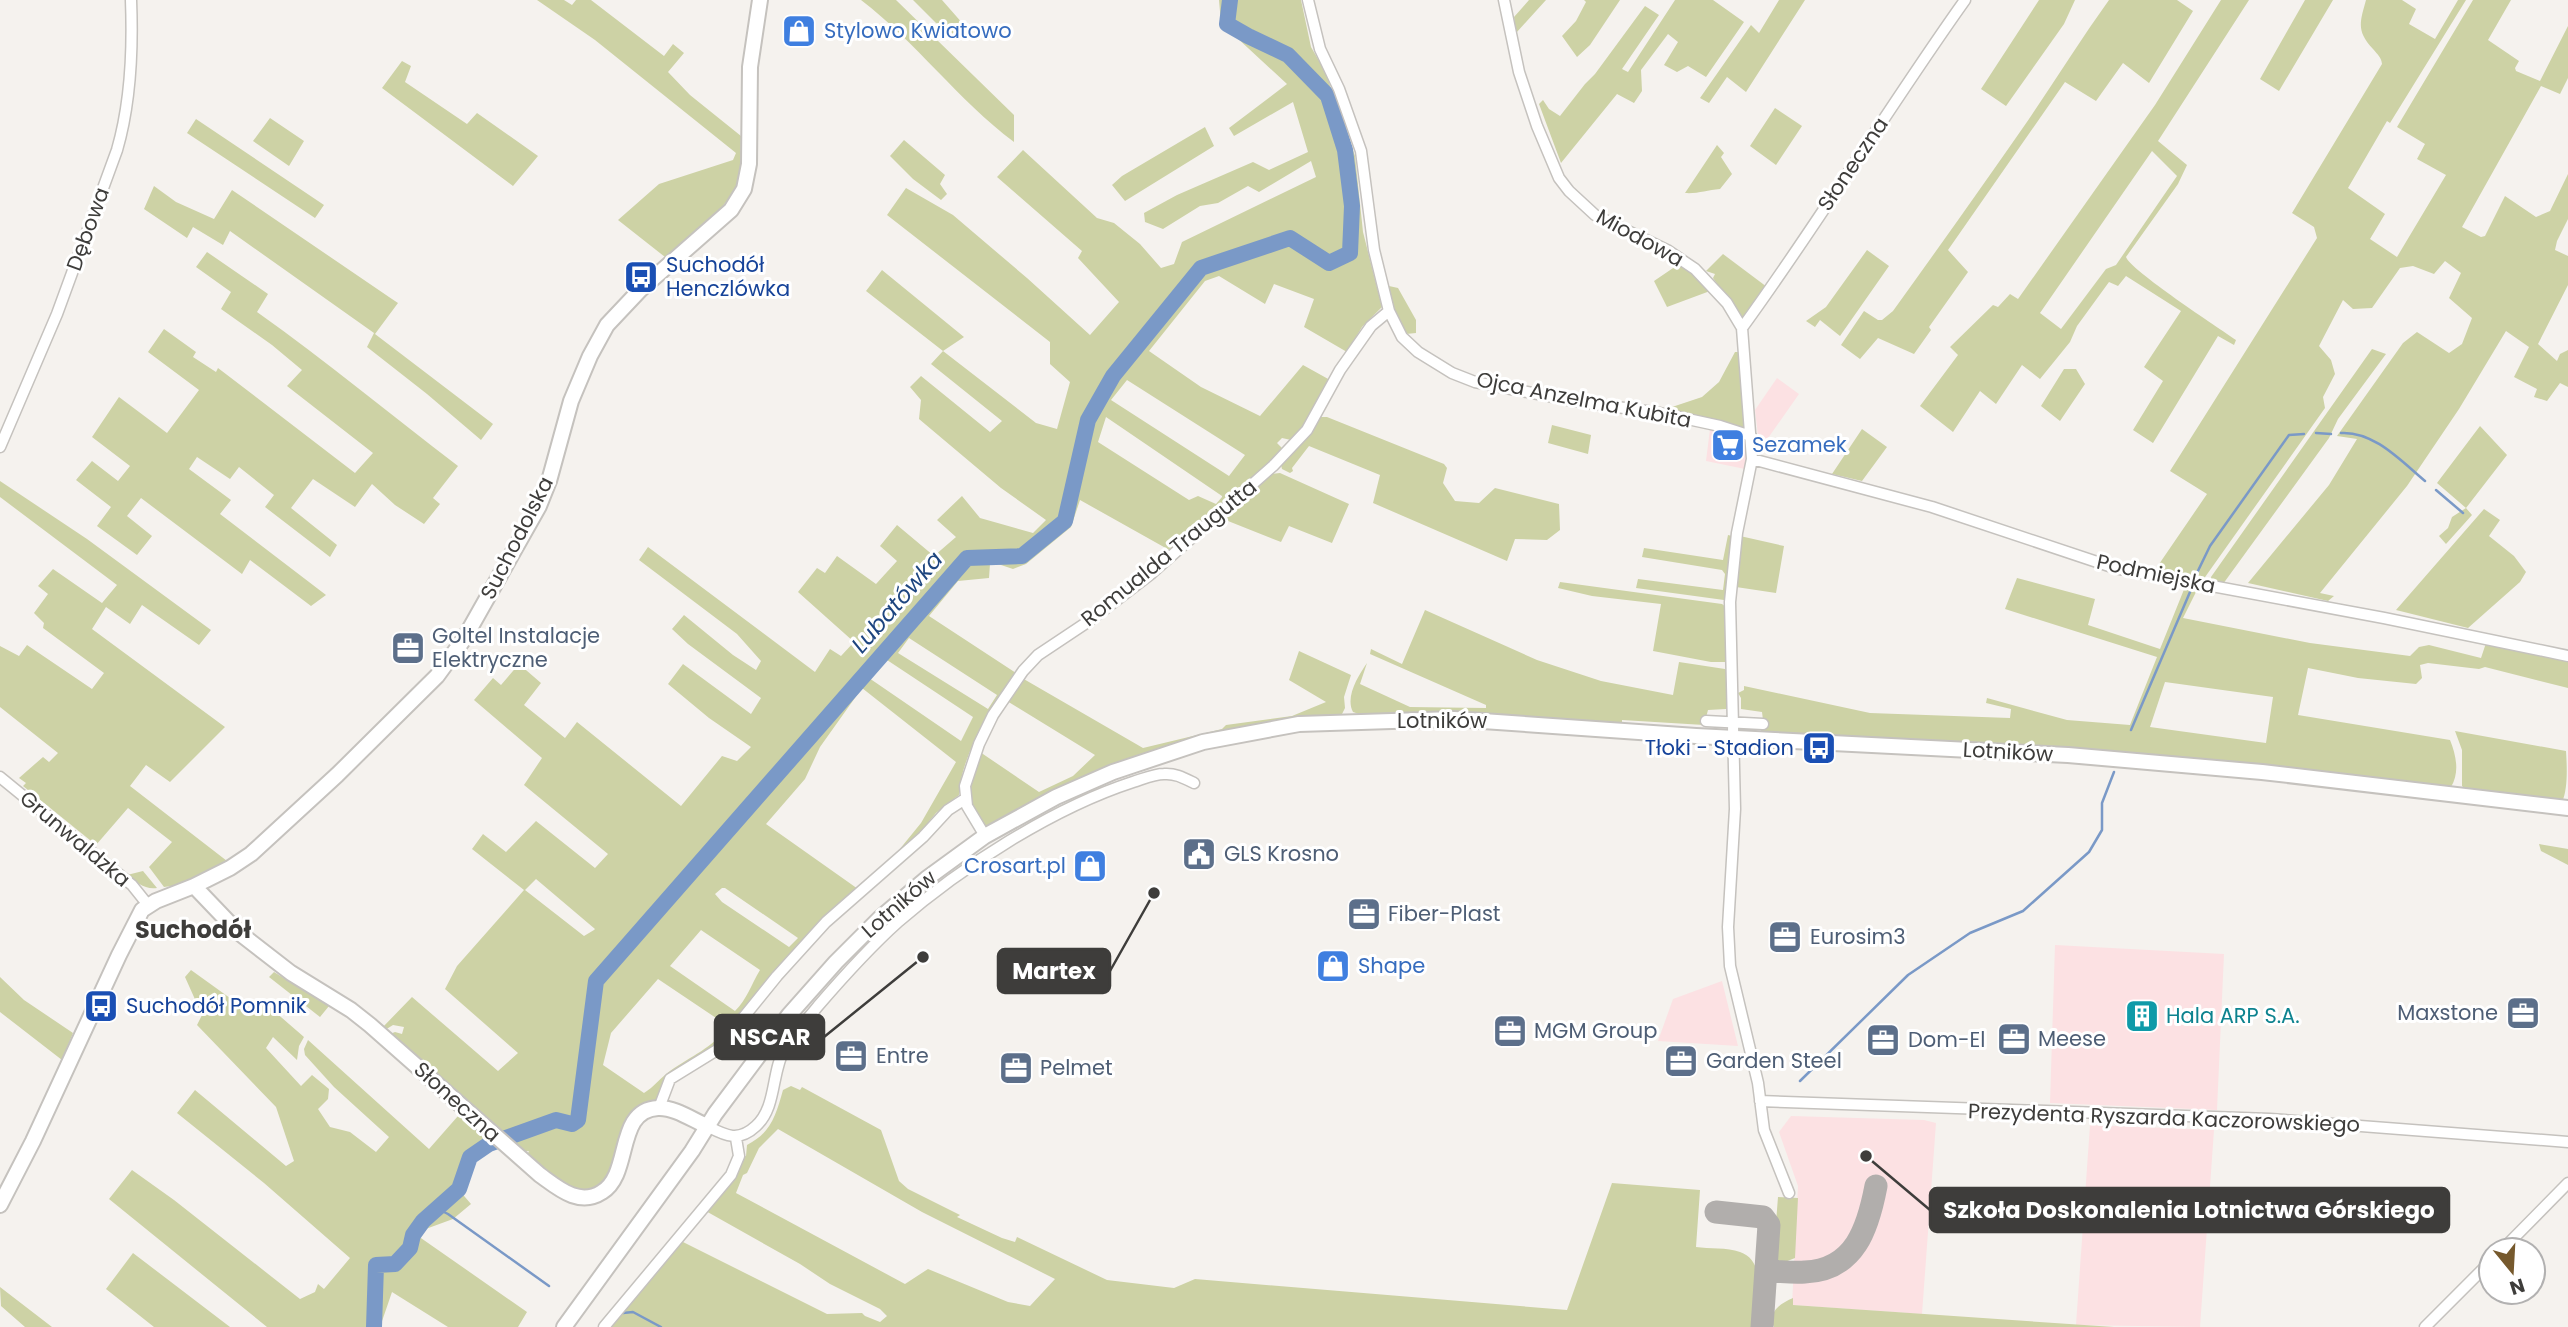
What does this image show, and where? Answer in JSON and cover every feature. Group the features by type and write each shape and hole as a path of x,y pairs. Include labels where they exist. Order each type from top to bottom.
{"street":[{"name":"Dębowa","path":"0,447 57,314 125,124 131,0"},
{"name":"Suchodolska","path":"148,905 230,869 251,854 297,813 437,676 464,639 539,506 549,481 571,401 603,333 640,290 731,210 744,188 748,164 750,67 760,0"},
{"name":"Ojca Anzelma Kubita","path":"1308,0 1320,49 1339,89 1361,151 1369,224 1389,311 1402,337 1418,352 1452,373 1475,382 1660,413 1751,436"},
{"name":"Miodowa","path":"1504,0 1519,72 1537,126 1559,177 1569,191 1595,215 1667,250 1695,269 1727,303 1742,328 1752,459 1737,533 1730,602 1735,738 1734,843 1728,927 1730,966 1764,1130 1789,1193"},
{"name":"Słoneczna","path":"1742,328 1965,0"},
{"name":"Romualda Traugutta","path":"965,799 965,786 979,744 993,715 1023,671 1038,655 1089,621 1152,573 1273,467 1307,430 1340,370 1371,326 1389,311"},
{"name":"Podmiejska","path":"1752,459 1932,508 2115,568 2384,618 2568,656"},
{"name":"Lotników","path":"564,1327 709,1127 715,1114 789,1015 880,918 926,879 985,836 1056,797 1113,772 1203,742 1299,724 1454,719 1735,738 2068,755 2262,772 2568,808"},
{"path":"1706,721 1763,724"},
{"path":"985,836 965,799 948,810 923,837 826,922 717,1049 670,1080 659,1108 676,1112 736,1138 755,1128 766,1115 784,1050 819,1005 861,957 960,873 1015,838 1081,803 1121,786 1162,773 1178,775 1194,783"},
{"name":"Grunwaldzka","path":"0,777 132,885 148,905"},
{"name":"Słoneczna","path":"194,886 217,913 255,946 291,974 351,1010 510,1150 561,1191 579,1198 589,1198 610,1187 621,1166 626,1135 637,1119 649,1110 659,1108"},
{"path":"0,1205 33,1141 118,954 142,909 148,905"},
{"name":"Prezydenta Ryszarda Kaczorowskiego","path":"1760,1101 2256,1119 2568,1142"},
{"path":"604,1327 731,1175 739,1156 736,1138"},
{"path":"2516,1236 2568,1183"},
{"path":"2425,1327 2477,1275"}],"shaded area":[{"path":"1777,378 1799,394 1766,441 1759,444 1755,410"},
{"path":"1710,429 1739,436 1745,442 1748,454 1745,469 1706,461"},
{"path":"2055,945 2224,954 2217,1110 2050,1103"},
{"path":"1722,981 1738,1046 1658,1041 1673,999"},
{"path":"1791,1116 1924,1120 1936,1123 1922,1314 1792,1305 1798,1186 1779,1132"},
{"path":"2090,1125 2214,1130 2200,1327 2076,1325"}],"green space":[{"path":"537,0 564,0 572,5 576,0 591,0 664,56 673,44 684,53 668,72 690,95 741,136 740,174 731,196 705,224 665,257 618,220 659,184 733,160 736,153 595,40"},
{"path":"861,0 896,0 1014,115 1014,142 974,108 900,34"},
{"path":"913,0 942,0 978,41 963,36 950,37"},
{"path":"1219,0 1301,0 1311,47 1325,71 1355,156 1363,232 1382,307 1362,327 1347,352 1304,327 1314,299 1274,284 1265,304 1219,276 1205,281 1149,351 1201,387 1260,416 1303,365 1330,380 1318,407 1291,440 1282,438 1277,443 1284,450 1273,461 1171,551 1080,500 1071,527 1026,564 1013,569 990,564 989,578 958,581 929,616 1016,673 972,746 961,778 959,795 936,813 901,852 899,850 921,823 956,762 862,688 820,747 805,779 766,824 858,889 717,1045 684,1066 655,1102 640,1107 628,1117 621,1129 615,1169 600,1187 590,1191 578,1191 567,1187 526,1157 529,1151 521,1152 501,1141 471,1159 459,1190 471,1204 453,1219 423,1230 418,1236 527,1312 518,1327 448,1327 392,1292 380,1327 267,1327 109,1199 132,1170 300,1299 315,1292 318,1284 324,1289 350,1258 264,1183 177,1113 195,1090 286,1166 294,1161 276,1107 197,1025 202,1015 185,977 191,970 248,1011 259,998 304,1037 299,1046 297,1060 273,1037 266,1048 301,1086 312,1075 329,1089 328,1099 318,1109 330,1127 350,1132 376,1152 389,1137 334,1087 305,1055 304,1049 308,1040 429,1149 458,1116 465,1102 390,1034 402,1034 404,1027 393,1025 385,1030 382,1028 412,997 498,1071 518,1053 445,989 457,966 524,890 472,849 483,834 506,852 536,821 595,868 608,854 524,785 542,758 474,700 493,678 501,685 519,664 541,683 524,705 565,738 577,722 681,806 722,756 737,761 751,747 709,718 668,684 683,664 751,714 761,698 672,629 684,615 756,670 761,661 737,634 639,560 648,547 815,672 830,649 841,656 854,642 798,592 817,568 825,573 837,556 876,584 897,561 880,546 897,525 934,556 956,537 937,520 962,496 980,518 1033,533 1046,520 1001,488 919,419 921,400 910,387 921,376 990,432 1002,421 931,364 943,351 1036,423 1057,429 1070,382 1050,364 1050,342 887,215 906,188 953,215 1090,335 1119,302 1078,258 1082,251 997,177 1023,150 1097,218 1114,223 1140,244 1161,268 1174,264 1182,242 1316,177 1311,161 1259,192 1248,186 1218,203 1200,206 1163,229 1145,222 1144,213 1177,195 1253,162 1269,170 1308,152 1293,102 1234,136 1229,128 1287,84 1221,23","holes":["1127,380 1245,455 1229,476 1111,400","1106,417 1222,496 1216,504 1198,496 1189,500 1098,442","909,638 997,695 988,709 898,653","884,658 973,717 961,741 869,678","536,879 595,929 584,936 525,890","725,888 798,938 789,947 722,902 715,894","701,930 760,970 746,997 735,1011 670,966","658,979 728,1026 709,1046 670,1071 644,1093 603,1065 611,1033"]},
{"path":"1529,0 1546,0 1516,33 1514,17"},
{"path":"1584,0 1620,0 1590,45 1577,57 1562,36 1576,21 1586,2"},
{"path":"1675,0 1713,0 1744,22 1706,77 1688,66 1677,72 1664,65 1678,42 1668,34 1641,70 1642,91 1634,103 1617,94 1561,163 1539,104 1543,100 1549,109 1560,116 1645,6 1659,15 1622,69 1628,72"},
{"path":"1779,0 1805,0 1746,92 1727,77 1709,103 1700,98 1751,25 1759,33"},
{"path":"2039,0 2075,0 2064,24 2006,106 1981,89"},
{"path":"2109,0 2177,0 2193,11 2149,83 2123,63 2096,101 2065,82 1948,250 1968,272 1929,327 1931,330 1914,354 1878,338 1860,359 1841,345 1864,311 1882,320 1893,311 2029,119"},
{"path":"2221,0 2249,0 2158,141 2187,165 2178,184 2126,257 2142,274 2236,340 2234,345 2218,336 2153,443 2133,430 2163,381 2144,367 2181,311 2126,276 2118,286 2109,282 2077,326 2070,342 2040,379 2022,365 1996,404 1980,391 1953,432 1920,406 1958,355 1950,347 1993,305 1998,307 2010,294 2018,299 2155,105","holes":["2152,151 2177,176 2116,265 2106,269 2061,329 2040,313"]},
{"path":"2305,0 2333,0 2279,91 2260,79"},
{"path":"2366,0 2402,0 2416,9 2409,24 2435,39 2458,0 2466,0 2390,123 2387,121 2348,188 2385,214 2370,239 2397,257 2446,175 2417,159 2425,144 2397,127 2473,0 2511,0 2488,40 2519,61 2516,71 2540,81 2568,26 2568,78 2560,94 2541,86 2462,227 2481,237 2485,236 2505,196 2536,217 2550,211 2568,174 2568,219 2555,250 2568,256 2568,285 2538,344 2557,361 2560,354 2568,350 2568,387 2560,383 2547,401 2534,397 2537,389 2514,377 2529,347 2506,331 2459,409 2407,486 2320,593 2334,596 2328,601 2248,583 2329,485 2357,439 2337,436 2403,343 2417,332 2449,353 2462,344 2472,318 2449,298 2461,273 2445,261 2434,274 2413,266 2400,268 2372,308 2353,309 2343,300 2319,346 2331,360 2335,374 2323,397 2325,408 2203,580 2155,570 2207,494 2170,471 2317,238 2314,227 2292,213 2382,64 2362,31 2361,20"},
{"path":"402,61 411,66 405,82 467,124 477,113 538,156 513,186 382,88"},
{"path":"1775,108 1802,126 1776,165 1750,146"},
{"path":"270,118 304,141 289,166 253,141"},
{"path":"196,119 324,205 315,218 187,133"},
{"path":"1205,127 1214,146 1125,201 1112,185 1122,176"},
{"path":"904,140 945,175 940,184 947,194 941,200 913,179 890,156"},
{"path":"1717,145 1724,153 1721,157 1732,174 1720,189 1685,193"},
{"path":"154,186 176,202 214,219 232,190 398,303 375,334 493,424 481,440 367,347 374,333 230,231 223,245 193,227 187,238 144,209"},
{"path":"1867,250 1889,266 1840,336 1820,320 1815,327 1806,321 1826,307"},
{"path":"207,252 268,294 257,312 458,466 433,498 440,504 424,524 395,505 372,484 355,507 313,479 291,508 337,545 330,557 265,507 274,495 239,467 230,479 197,457 189,469 231,500 220,514 326,595 311,606 250,560 242,574 141,498 127,516 152,536 137,555 97,526 111,507 76,480 92,461 118,481 130,466 92,437 119,397 167,433 199,390 148,352 164,329 196,352 193,357 216,372 218,368 355,473 373,453 287,386 302,370 221,309 231,292 196,267"},
{"path":"1723,254 1767,287 1744,319 1741,319 1713,278 1715,274 1706,271"},
{"path":"1683,264 1710,291 1667,307 1654,281"},
{"path":"882,270 964,337 943,351 866,291"},
{"path":"1389,286 1398,288 1416,320 1416,333 1406,334 1393,310"},
{"path":"2372,349 2386,354 2223,584 2212,583 2211,577"},
{"path":"1735,352 1739,352 1747,427 1672,411 1669,408 1702,397 1719,382"},
{"path":"2064,369 2076,369 2085,384 2060,421 2041,406"},
{"path":"1319,417 1327,417 1444,464 1447,468 1443,483 1455,501 1479,503 1495,488 1559,504 1560,530 1547,540 1515,539 1507,561 1373,503 1380,475 1309,446 1292,468 1293,471 1290,473 1282,469 1281,465"},
{"path":"1552,425 1591,435 1588,454 1548,443"},
{"path":"2480,426 2507,455 2466,508 2437,483"},
{"path":"1862,429 1887,447 1862,481 1832,474"},
{"path":"1280,473 1349,504 1332,543 1289,526 1281,542 1223,519 1271,474"},
{"path":"0,481 87,539 211,630 199,645 142,605 130,624 106,607 92,629 225,727 170,782 146,765 130,786 227,861 179,885 164,887 149,867 172,842 128,808 96,845 23,786 26,783 19,778 43,757 49,762 58,753 0,707 0,646 19,656 27,645 92,689 104,673 43,628 44,623 34,613 48,594 38,586 53,569 102,603 117,585 0,497"},
{"path":"2466,508 2472,515 2446,544 2439,536 2448,528 2452,517"},
{"path":"2484,509 2500,520 2489,536 2514,556 2526,572 2520,582 2468,628 2396,610"},
{"path":"1728,535 1732,536 1727,598 1724,600 1636,588 1638,579 1723,590 1725,574 1722,570 1642,557 1644,548 1723,560"},
{"path":"1740,536 1784,546 1776,593 1736,587"},
{"path":"2017,578 2095,599 2088,625 2160,649 2185,587 2197,590 2183,618 2310,643 2410,656 2419,647 2429,645 2481,658 2486,643 2568,659 2568,688 2485,667 2479,669 2428,663 2420,665 2422,678 2416,684 2358,678 2308,668 2298,715 2450,740 2456,764 2451,787 1761,735 1761,729 1764,728 1762,712 1741,709 1738,693 1744,690 1744,686 1870,713 2010,718 2011,709 1986,703 1987,698 2067,720 2130,725 2157,657 2005,609","holes":["2165,682 2273,697 2266,743 2150,727"]},
{"path":"1560,582 1722,604 1726,607 1728,662 1711,662 1653,651 1661,604 1592,596 1558,588"},
{"path":"1425,610 1537,660 1601,681 1673,695 1679,662 1725,669 1728,672 1729,698 1726,709 1708,710 1704,725 1622,720 1622,726 1488,715 1353,712 1352,693 1367,663 1360,684 1410,707 1486,708 1486,705 1370,654 1371,649 1402,664"},
{"path":"1299,651 1351,675 1342,714 1223,733 988,828 974,811 970,793 980,752 1039,792 1073,776 1095,755 1007,701 1022,678 1143,748 1222,729 1226,725 1292,716 1326,702 1289,680"},
{"path":"2455,731 2566,751 2566,784 2562,802 2466,790 2462,786 2462,750"},
{"path":"2539,844 2568,849 2568,865 2541,851"},
{"path":"143,871 157,888 145,887 127,875"},
{"path":"274,972 329,1006 320,1017 269,977"},
{"path":"0,977 24,1000 73,1033 62,1060 0,1012"},
{"path":"791,1086 800,1090 802,1087 881,1130 899,1181 908,1189 960,1215 957,1217 1002,1238 1015,1242 1017,1237 1107,1280 1174,1288 1195,1279 1567,1310 1612,1183 1700,1190 1696,1247 1735,1250 1749,1257 1758,1274 1759,1285 1755,1327 610,1327 643,1289 679,1240 827,1314 862,1313 880,1322 887,1316 880,1309 830,1284 704,1210 742,1157 746,1156 747,1145 767,1129 783,1090","holes":["778,1129 922,1212 1055,1279 1030,1306 1008,1302 928,1269 905,1284 736,1193 759,1148"]},
{"path":"1778,1197 1798,1198 1795,1258 1785,1262 1773,1261"},
{"path":"133,1253 230,1327 154,1327 106,1289"},
{"path":"0,1287 52,1327 25,1327 1,1306"},
{"path":"1793,1298 1793,1305 2114,1327 1774,1327 1774,1313 1780,1305"}],"waterway":[{"name":"Lubatówka","path":"374,1327 376,1265 395,1264 410,1248 413,1235 423,1221 459,1189 470,1157 489,1144 556,1120 572,1124 578,1120 596,981 967,558 1022,556 1065,521 1088,420 1113,376 1201,268 1290,238 1329,263 1350,253 1352,206 1345,150 1328,96 1288,55 1227,24 1230,0"},
{"path":"2316,433 2331,434"},
{"path":"2341,433 2365,437 2376,442 2397,456 2425,481"},
{"path":"2195,577 2210,546 2289,435 2304,434"},
{"path":"2436,490 2463,513"},
{"path":"2131,730 2190,592"},
{"path":"1800,1081 1908,975 1970,933 2023,911 2089,852 2102,830 2102,803 2114,772"},
{"path":"436,1208 549,1286"},
{"path":"623,1313 633,1312 661,1327"}],"taxiway":[{"path":"1766,1271 1800,1272 1836,1264 1847,1255 1863,1231 1876,1186"},
{"path":"1716,1212 1763,1217 1769,1225 1762,1327"}],"place":[{"name":"Stylowo Kwiatowo","path":"799,31"},
{"name":"Suchodół Henczlówka","path":"641,277"},
{"name":"Sezamek","path":"1728,445"},
{"name":"Goltel Instalacje Elektryczne","path":"408,648"},
{"name":"Tłoki - Stadion","path":"1819,748"},
{"name":"GLS Krosno","path":"1199,854"},
{"name":"Crosart.pl","path":"1090,866"},
{"name":"Martex","path":"1154,893"},
{"name":"Fiber-Plast","path":"1364,914"},
{"name":"Eurosim3","path":"1785,937"},
{"name":"NSCAR","path":"923,957"},
{"name":"Shape","path":"1333,966"},
{"name":"Suchodół Pomnik","path":"101,1006"},
{"name":"Maxstone","path":"2523,1013"},
{"name":"Hala ARP S.A.","path":"2142,1016"},
{"name":"MGM Group","path":"1510,1031"},
{"name":"Meese","path":"2014,1039"},
{"name":"Dom-El","path":"1883,1040"},
{"name":"Entre","path":"851,1056"},
{"name":"Garden Steel","path":"1681,1061"},
{"name":"Pelmet","path":"1016,1068"},
{"name":"Szkoła Doskonalenia Lotnictwa Górskiego","path":"1866,1156"}],"district":[{"name":"Suchodół","path":"193,930"}]}
